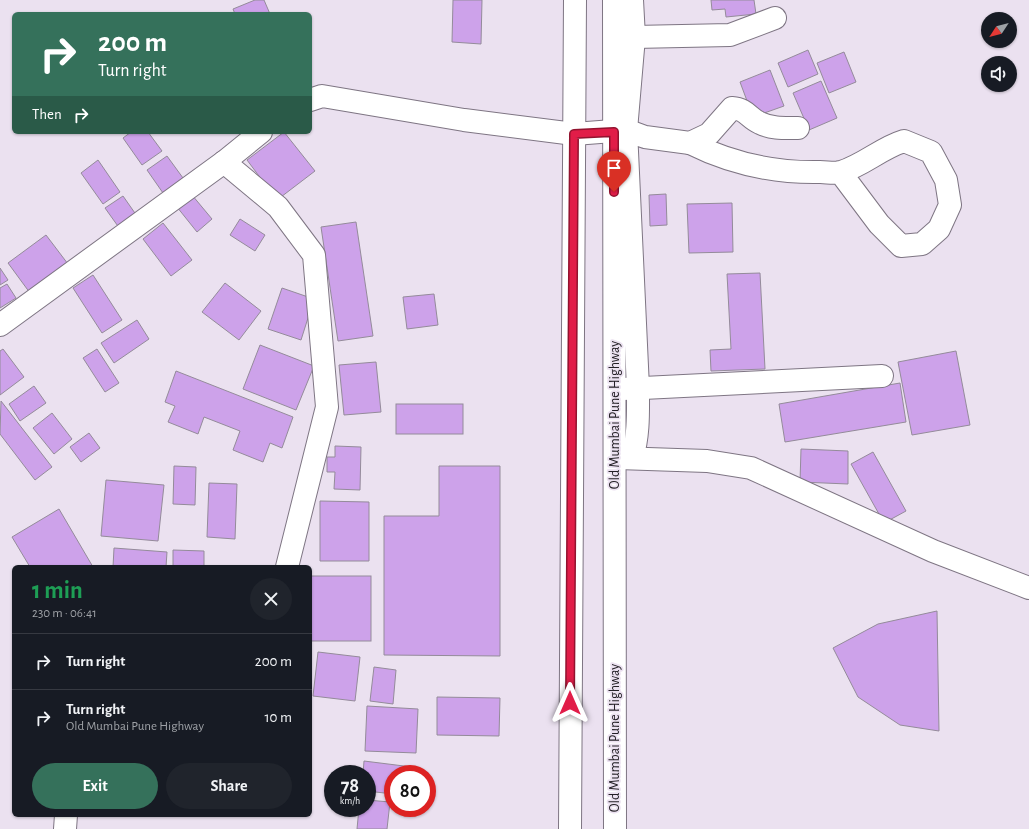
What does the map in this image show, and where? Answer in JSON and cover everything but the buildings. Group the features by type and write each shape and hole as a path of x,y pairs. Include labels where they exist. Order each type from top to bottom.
{"main road":[{"path":"570,829 575,0"},
{"name":"Old Mumbai Pune Highway","path":"614,0 620,131 614,389 623,458 615,829"},
{"path":"623,458 636,444 638,430 638,388 620,131 634,37 632,0"},
{"path":"634,37 730,35 775,18"},
{"path":"312,99 322,96 464,120 574,134 620,131 645,137 690,144 709,153 744,164 800,173 840,172 864,162 888,146 904,141 931,152 946,180 950,206 940,229 922,244 901,246 879,224 840,172"},
{"path":"690,144 709,134 732,108 741,108 759,123 764,125 776,128 798,128"},
{"path":"0,325 224,162 259,134"},
{"path":"224,162 278,207 314,255 328,407 288,565"},
{"path":"614,389 882,376"},
{"path":"623,458 707,461 751,468 933,551 1029,588"},
{"path":"65,829 66,817"}],"route":[{"path":"570,703 574,134 614,132 614,192"}]}
